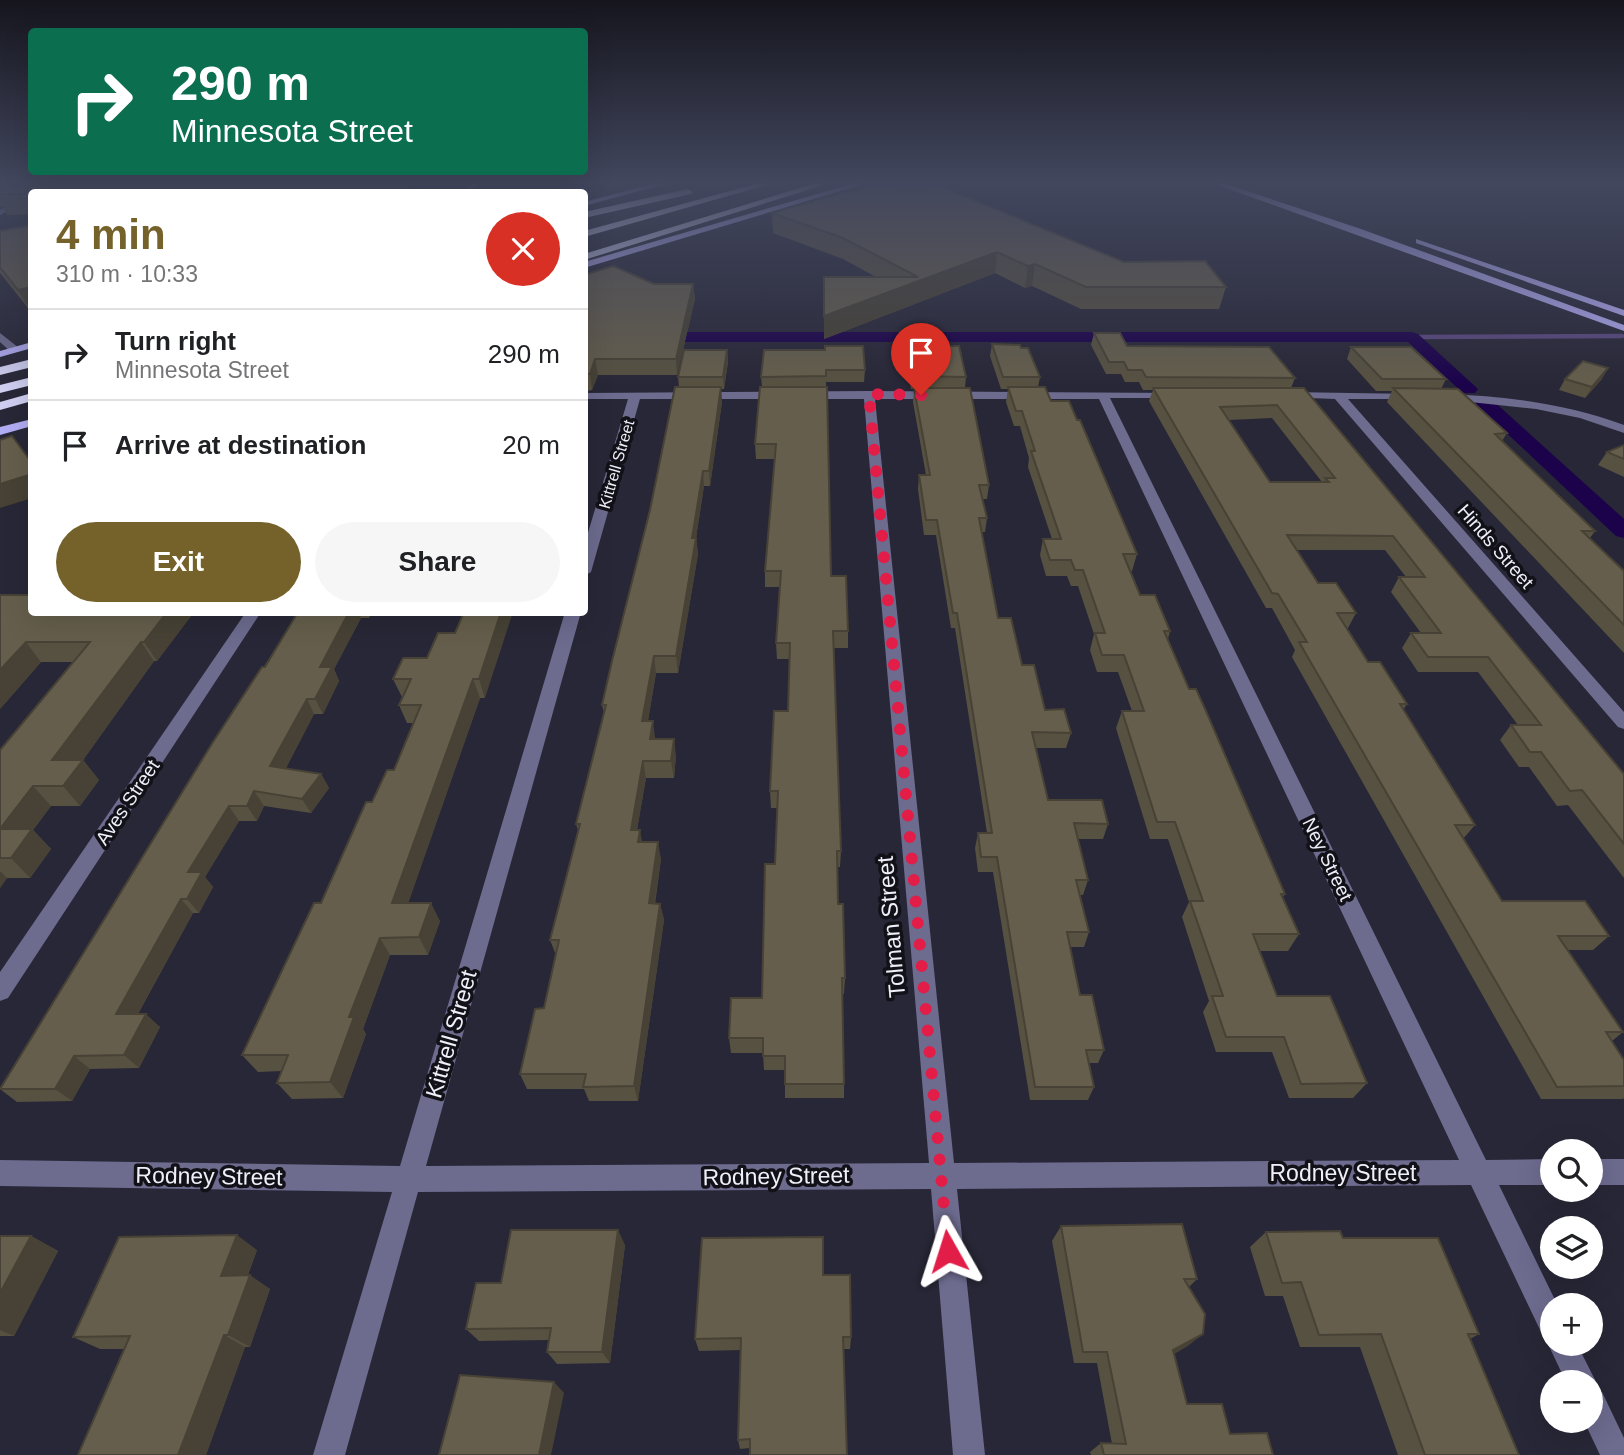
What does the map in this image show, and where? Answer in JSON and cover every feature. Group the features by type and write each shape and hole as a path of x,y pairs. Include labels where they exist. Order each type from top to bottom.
{"highway":[{"path":"0,371 28,364"},
{"path":"0,390 28,382"},
{"path":"0,406 28,398"}],"main road":[{"path":"588,264 632,251"},
{"path":"1412,251 1624,328"},
{"path":"1447,251 1624,313"},
{"path":"1576,311 1597,303"},
{"path":"0,354 28,346"},
{"path":"0,431 28,423"}],"street":[{"path":"0,336 15,350"},
{"name":"Tolman Street","path":"869,394 940,1174 969,1455"},
{"name":"Ney Street","path":"1103,395 1540,1299"},
{"path":"588,396 1186,395"},
{"path":"1269,395 1475,397 1540,406 1624,429"},
{"name":"Hinds Street","path":"1338,395 1624,723"},
{"name":"Kittrell Street","path":"588,558 635,396"},
{"name":"Aves Street","path":"0,991 251,616"},
{"name":"Kittrell Street","path":"328,1455 572,616"},
{"name":"Rodney Street","path":"0,1173 409,1179 1540,1172"},
{"path":"1603,1172 1624,1172"},
{"path":"1603,1428 1616,1455"}],"building":[{"path":"0,251 28,251 28,288 18,290 0,267"},
{"path":"868,251 1097,251 1124,262 1205,261 1226,287 1086,287 1035,264 1028,266 997,252 824,316 824,277 918,277"},
{"path":"613,266 654,284 693,284 676,359 595,359 588,374 588,274"},
{"path":"1094,333 1120,333 1127,346 1269,347 1295,378 1146,377 1142,370 1128,370 1124,362 1109,362"},
{"path":"992,344 1028,348 1040,377 1003,377"},
{"path":"825,346 863,346 865,370 826,370 826,376 761,377 764,350 825,350"},
{"path":"907,346 959,346 966,377 911,376"},
{"path":"1351,347 1411,347 1446,379 1382,379"},
{"path":"684,350 727,350 723,377 678,377"},
{"path":"1583,361 1608,368 1592,387 1565,379"},
{"path":"675,387 721,387 709,471 703,471 692,538 696,538 676,656 654,656 642,721 653,721 650,739 674,739 671,761 643,761 631,830 640,830 638,842 658,842 649,903 660,904 634,1086 583,1087 586,1074 520,1074 535,1009 544,1008 559,940 550,940 580,824 576,824 606,705 602,705 650,510"},
{"path":"760,387 827,387 831,576 846,576 848,631 833,631 841,851 837,851 838,904 843,904 845,978 842,978 844,1084 785,1084 785,1056 763,1056 763,1038 729,1038 731,998 762,998 765,864 775,864 778,791 770,791 774,711 788,711 790,643 776,643 781,571 765,571 776,444 755,444"},
{"path":"1008,387 1045,387 1051,401 1069,401 1077,420 1080,420 1137,554 1123,554 1140,595 1155,595 1170,631 1164,631 1189,689 1196,689 1206,711 1285,894 1281,894 1299,934 1253,934 1277,996 1330,996 1367,1083 1301,1084 1284,1037 1226,1037 1212,996 1223,996 1190,901 1203,901 1175,822 1157,822 1122,711 1144,711 1124,655 1102,655 1095,633 1105,633 1083,570 1075,570 1071,560 1050,560 1043,539 1061,539 1031,451 1035,451 1022,411 1016,411"},
{"path":"914,388 970,388 989,485 979,485 987,518 979,518 998,618 1011,618 1022,665 1034,665 1045,710 1064,709 1071,733 1032,732 1048,800 1102,800 1108,824 1074,823 1088,880 1076,880 1089,932 1067,932 1080,995 1092,995 1104,1050 1086,1050 1094,1087 1035,1087 997,857 981,857 978,833 992,833 957,613 953,613 937,520 926,520 919,475 930,475"},
{"path":"1153,388 1304,388 1624,774 1624,844 1582,790 1570,791 1541,752 1530,752 1511,725 1541,725 1488,657 1428,657 1411,633 1441,633 1399,577 1425,577 1393,536 1287,535 1318,583 1336,583 1356,613 1337,613 1368,662 1380,662 1407,704 1400,704 1475,825 1455,825 1502,901 1585,901 1609,936 1558,936 1623,1032 1606,1032 1624,1060 1624,1086 1557,1087 1299,642 1307,642 1278,594 1272,593","holes":["1277,405 1335,478 1325,478 1329,482 1270,482 1220,407"]},
{"path":"1393,388 1458,389 1507,433 1495,434 1595,531 1582,531 1624,571 1624,625"},
{"path":"12,436 28,458 28,475 0,484 0,440"},
{"path":"1624,445 1624,459 1607,452"},
{"path":"0,595 28,595 28,616 164,616 144,642 141,642 52,760 83,760 63,786 33,786 0,829 0,750 90,642 26,642 0,670"},
{"path":"296,616 347,616 320,667 332,667 315,699 307,699 270,766 321,774 302,799 254,791 247,806 229,806 188,872 202,872 187,899 181,899 116,1014 146,1014 124,1055 74,1056 55,1089 0,1089 213,742 262,667 265,667"},
{"path":"462,616 500,616 479,679 473,679 392,903 431,903 419,937 380,938 349,1017 354,1017 330,1082 277,1083 288,1055 242,1055 314,903 321,903 366,802 372,802 387,770 394,770 421,705 399,705 411,679 393,679 403,658 427,658 438,633 455,633"},
{"path":"0,829 32,829 11,858 0,858"},
{"path":"1182,1224 1197,1279 1184,1279 1205,1314 1203,1334 1173,1350 1187,1404 1222,1404 1230,1434 1267,1433 1273,1455 1104,1455 1101,1443 1126,1444 1107,1352 1083,1352 1061,1226"},
{"path":"511,1230 618,1230 602,1352 547,1352 551,1328 466,1329 476,1283 501,1283"},
{"path":"1340,1231 1343,1238 1438,1238 1479,1334 1468,1334 1519,1455 1425,1455 1381,1334 1319,1335 1301,1282 1282,1283 1266,1232"},
{"path":"237,1235 221,1276 250,1275 178,1455 78,1455 130,1336 73,1337 119,1237"},
{"path":"0,1236 31,1236 0,1293"},
{"path":"823,1237 823,1275 850,1275 851,1337 843,1337 847,1455 750,1455 750,1439 738,1440 741,1338 695,1339 702,1238"},
{"path":"460,1375 554,1382 539,1455 439,1455"}],"waterway":[{"path":"1412,337 1622,336"},
{"path":"588,337 1412,337 1469,389"},
{"path":"1484,402 1624,531"}],"route":[{"path":"921,395 869,394 948,1251"}]}
